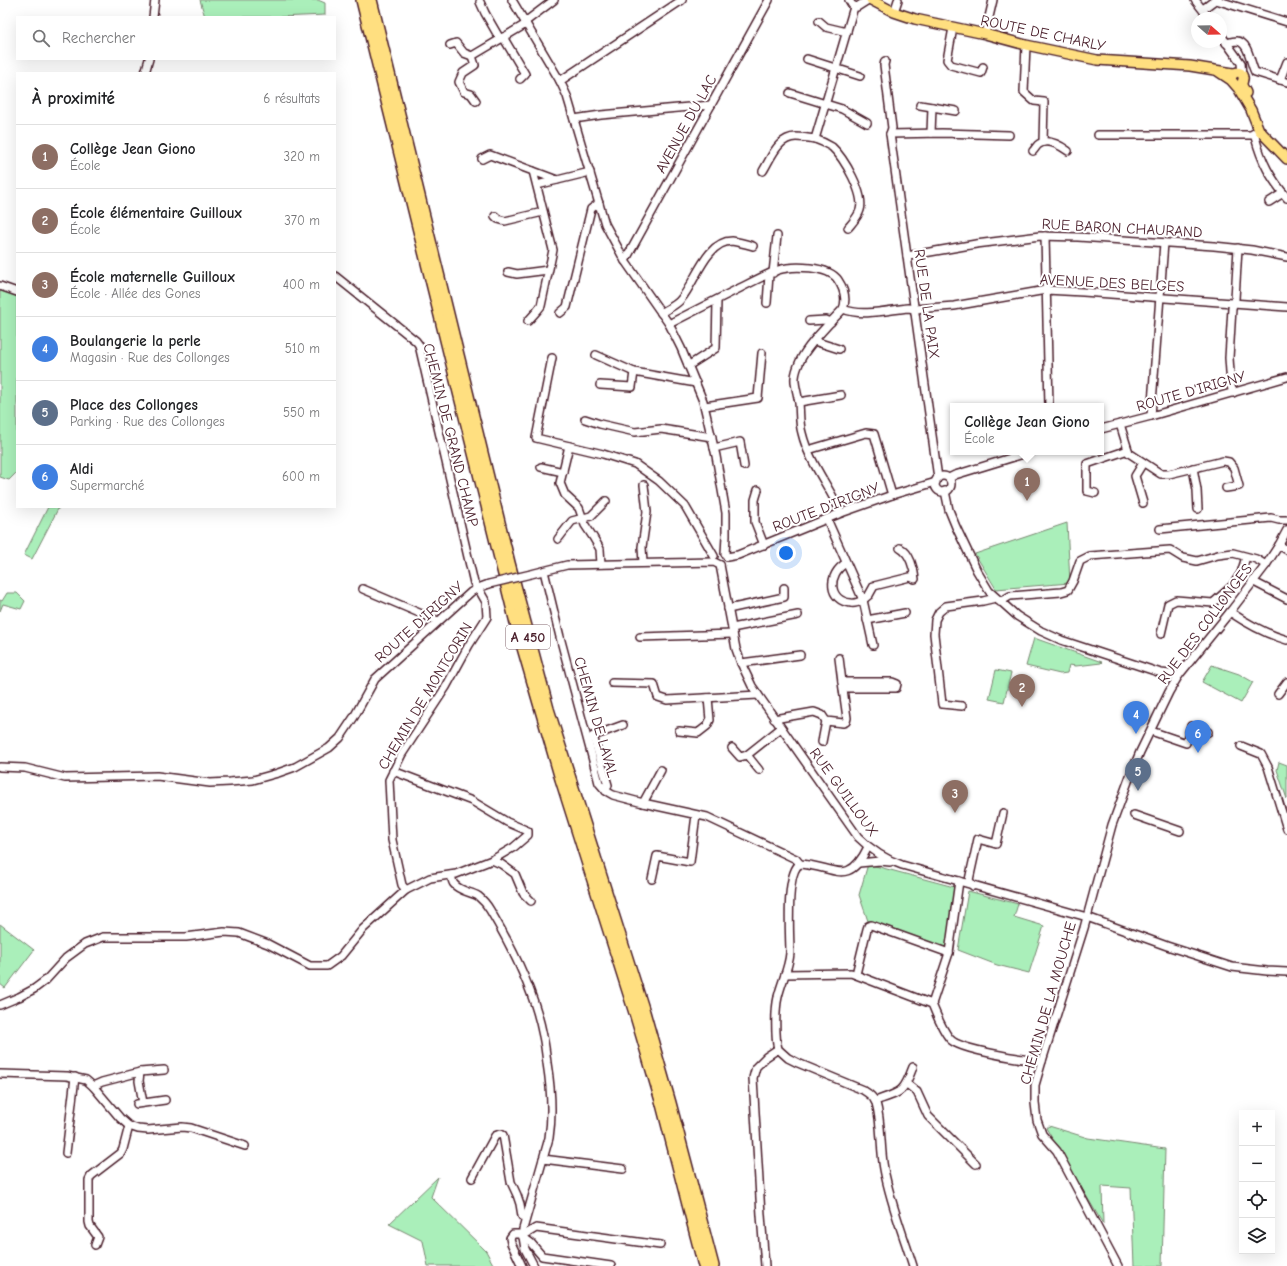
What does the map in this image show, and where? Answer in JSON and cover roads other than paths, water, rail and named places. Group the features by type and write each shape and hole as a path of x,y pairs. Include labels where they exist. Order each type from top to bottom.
{"highway":[{"name":"A 450","path":"362,0 517,628 561,779 643,1038 664,1111 704,1266"},
{"name":"A 450","path":"371,0 527,634 550,716 668,1095 713,1266"}],"main road":[{"name":"ROUTE DE CHARLY","path":"869,0 894,12 915,19 1097,60 1190,66 1215,70 1237,78 1259,130"},
{"path":"1259,130 1287,159"}],"street":[{"path":"153,16 155,0"},
{"path":"512,0 560,81 567,96 605,224 625,261 669,324 696,383 712,437 726,513 725,562 716,561"},
{"path":"472,56 525,23 554,0"},
{"path":"560,81 682,0"},
{"name":"AVENUE DU LAC","path":"625,261 769,0"},
{"path":"849,0 854,7"},
{"path":"854,7 857,7 869,0"},
{"path":"894,12 898,0"},
{"path":"985,34 993,0"},
{"path":"1195,0 1205,12"},
{"path":"1203,9 1216,0 1287,22"},
{"path":"480,2 485,13 525,74 520,79"},
{"path":"816,139 854,7"},
{"path":"819,21 826,27 847,32"},
{"path":"953,28 948,60 951,65 981,73 983,67"},
{"path":"1227,43 1237,41 1242,43 1249,54 1254,72 1283,81 1287,62"},
{"path":"450,45 456,43 464,53 472,56"},
{"path":"1227,44 1241,63 1237,78"},
{"path":"1026,45 1024,92 1034,101 1044,102 1043,142"},
{"path":"472,56 475,65 463,74 460,82 464,92 471,94 476,101"},
{"path":"145,72 149,60"},
{"path":"807,60 860,76"},
{"name":"RUE DE LA PAIX","path":"885,61 884,65 892,128 890,134 937,480"},
{"path":"790,93 842,109 867,123"},
{"path":"574,119 711,105"},
{"path":"920,105 956,111"},
{"path":"931,133 932,107"},
{"path":"1098,135 1251,135 1259,130"},
{"path":"1259,130 1255,137 1258,148 1266,168 1285,195 1269,202"},
{"path":"890,134 931,133 1009,135"},
{"path":"762,171 781,143 788,138 796,137 816,139 832,147 844,161 861,200 859,213 848,228"},
{"path":"1033,151 1043,142 1056,144 1068,150"},
{"path":"482,159 490,155 557,180"},
{"path":"528,321 541,306 553,250 533,171"},
{"path":"537,184 590,172"},
{"path":"560,313 567,308 591,209 599,203"},
{"path":"495,216 498,219 506,221 543,212"},
{"path":"766,303 778,236"},
{"path":"1045,236 1049,403"},
{"name":"RUE BARON CHAURAND","path":"907,256 976,244 1045,236 1078,236 1238,248 1287,257"},
{"path":"661,313 681,300 700,267 715,248 731,241 753,246"},
{"path":"1151,416 1164,243"},
{"path":"1233,392 1228,358 1232,308 1235,299 1238,248"},
{"path":"669,324 771,274 787,268 796,267 816,269 834,275 842,287 845,297 843,309 814,341 800,360 794,378 795,389 799,402 801,432 810,457 841,513"},
{"path":"508,272 517,274 548,270"},
{"name":"CHEMIN DE GRAND CHAMP","path":"336,277 419,345 474,583 478,588"},
{"path":"0,286 16,292"},
{"name":"AVENUE DES BELGES","path":"843,309 850,312 868,313 908,308 914,309 954,306 1046,290 1287,306"},
{"path":"688,366 716,348 717,300"},
{"path":"809,321 826,320 831,322"},
{"path":"814,341 839,349"},
{"path":"704,406 758,398 762,353"},
{"path":"596,355 634,372 696,383"},
{"name":"RUE GUILLOUX","path":"552,358 536,438 603,454 635,464 659,481 685,506 716,561 741,663 752,686 858,837 868,847 894,862 972,886 1087,917 1167,946 1232,967 1287,972"},
{"path":"600,385 632,387 634,372"},
{"name":"ROUTE D'IRIGNY","path":"1104,428 1287,376"},
{"path":"799,402 841,395"},
{"path":"585,419 635,432 662,429 712,437"},
{"path":"1120,424 1130,455 1162,474 1165,475 1222,461 1229,462 1234,468 1239,486 1226,488"},
{"path":"808,450 866,433 874,434 892,495"},
{"path":"714,448 740,442 744,466"},
{"path":"569,446 560,483 565,495 579,508 600,549 601,564"},
{"path":"1095,493 1088,491 1087,464 1128,450"},
{"path":"945,491 936,487 937,480 943,476 949,478 1020,455"},
{"path":"1143,463 1135,476 1143,503"},
{"path":"540,467 563,472"},
{"path":"1193,468 1197,490 1198,508"},
{"path":"945,491 950,486 949,478"},
{"name":"ROUTE D'IRIGNY","path":"0,767 25,768 65,778 157,776 210,783 252,780 278,773 295,767 329,748 340,738 375,680 438,621 471,592 478,588 567,565 716,561 719,552 726,555 738,555 841,513 937,480"},
{"path":"643,563 642,547 647,512 644,485"},
{"path":"758,490 755,500 755,522 764,545"},
{"path":"945,491 949,510 977,571 989,591 1017,616 1041,631 1061,640 1177,678"},
{"path":"558,539 572,521 591,516 606,501"},
{"path":"1160,529 1271,518 1287,520"},
{"path":"827,519 863,600 873,645"},
{"name":"RUE DES COLLONGES","path":"1087,917 1114,818 1130,776 1177,678 1266,565 1287,530"},
{"path":"1279,545 1287,550"},
{"path":"846,563 838,568 832,583 834,591 840,598 848,603 855,603 863,600 869,595 874,586 910,577 916,579 906,551 900,548"},
{"path":"962,706 942,704 934,634 935,620 939,612 946,606 998,600 1010,596 1061,592 1068,590 1080,561 1090,556 1170,550 1183,558 1197,561 1218,555 1233,554 1256,559 1266,565"},
{"path":"1161,634 1168,604 1176,600 1213,603 1232,586 1241,573 1246,557"},
{"name":"CHEMIN DE LAVAL","path":"544,571 599,783 606,791 613,795 643,803 707,817 796,859 800,864 843,872 851,870 858,863 880,861 894,862"},
{"path":"1252,581 1287,599"},
{"path":"363,588 438,621"},
{"name":"CHEMIN DE MONTCORIN","path":"406,890 402,885 392,840 389,780 402,754 446,687 469,645 487,617 486,602 478,588"},
{"path":"728,609 784,597 784,588"},
{"path":"1230,612 1251,626 1270,635 1287,640"},
{"path":"868,620 905,613"},
{"path":"640,637 732,631 798,615"},
{"path":"741,663 800,655"},
{"path":"826,721 843,723 846,722 847,718 839,658"},
{"path":"892,682 897,684 896,688 843,685 892,682"},
{"path":"1278,694 1287,682"},
{"path":"612,683 654,684 658,697 667,700 758,695"},
{"path":"679,731 698,733 707,726 710,720 708,698"},
{"path":"774,719 814,712 822,715 826,721 822,742"},
{"path":"606,791 608,785 593,736 623,725"},
{"path":"1151,730 1186,743 1191,726 1208,732"},
{"path":"732,748 740,757 747,755 781,728"},
{"path":"1241,746 1261,754 1268,767 1287,830"},
{"path":"747,755 759,770"},
{"path":"643,803 661,770"},
{"path":"0,1005 34,989 46,980 66,958 85,944 103,937 186,937 224,932 239,933 268,944 310,966 327,966 341,956 363,929 406,890 430,878 451,875 492,860 514,848 528,835 528,831 507,822 472,801 393,771"},
{"path":"972,886 969,880 978,839 996,844 1003,813"},
{"path":"652,879 657,856 690,862 696,815"},
{"path":"1134,815 1180,831"},
{"path":"858,863 868,847"},
{"path":"492,860 515,874 524,893 531,901"},
{"path":"800,864 796,868 790,890 790,953 776,1003 776,1033 778,1049 788,1058 798,1063 863,1090 875,1101 878,1111 884,1170 895,1211 913,1266"},
{"path":"451,875 454,884 459,888 478,896 487,906 508,942 531,993 543,1035 551,1088 551,1125 549,1138 525,1220 523,1236 525,1249 533,1264 540,1260 583,1266"},
{"path":"932,1004 949,953 959,881"},
{"name":"CHEMIN DE LA MOUCHE","path":"1087,917 1042,1061 1034,1094 1037,1120 1042,1134 1056,1151 1118,1266"},
{"path":"856,974 867,929 868,926 871,925 949,953"},
{"path":"785,974 856,974 932,1004 950,1039 957,1044 987,1052 1042,1061"},
{"path":"765,1266 753,1078 756,1068 766,1057 778,1049"},
{"path":"875,1101 900,1092 907,1084 913,1068"},
{"path":"93,1086 102,1082 140,1072 164,1070"},
{"path":"140,1072 140,1104 165,1100"},
{"path":"0,1074 67,1076 86,1080 129,1126 148,1130 182,1127 191,1128 245,1146"},
{"path":"66,1153 75,1077"},
{"path":"907,1084 917,1092 928,1116 976,1164"},
{"path":"96,1246 98,1237 88,1222 89,1180 121,1153 129,1126"},
{"path":"472,1178 495,1136 500,1134 503,1135 511,1182 519,1200 522,1216 525,1220"},
{"path":"543,1159 623,1169"},
{"path":"523,1236 536,1228 660,1245"},
{"path":"522,1266 511,1242 510,1238 513,1234 523,1236 542,1256 611,1266"}],"place":[{"name":"Collège Jean Giono","path":"1027,501"},
{"name":"École élémentaire Guilloux","path":"1022,707"},
{"name":"Boulangerie la perle","path":"1136,734"},
{"name":"Aldi","path":"1198,753"},
{"name":"Place des Collonges","path":"1138,791"},
{"name":"École maternelle Guilloux","path":"955,813"}]}
